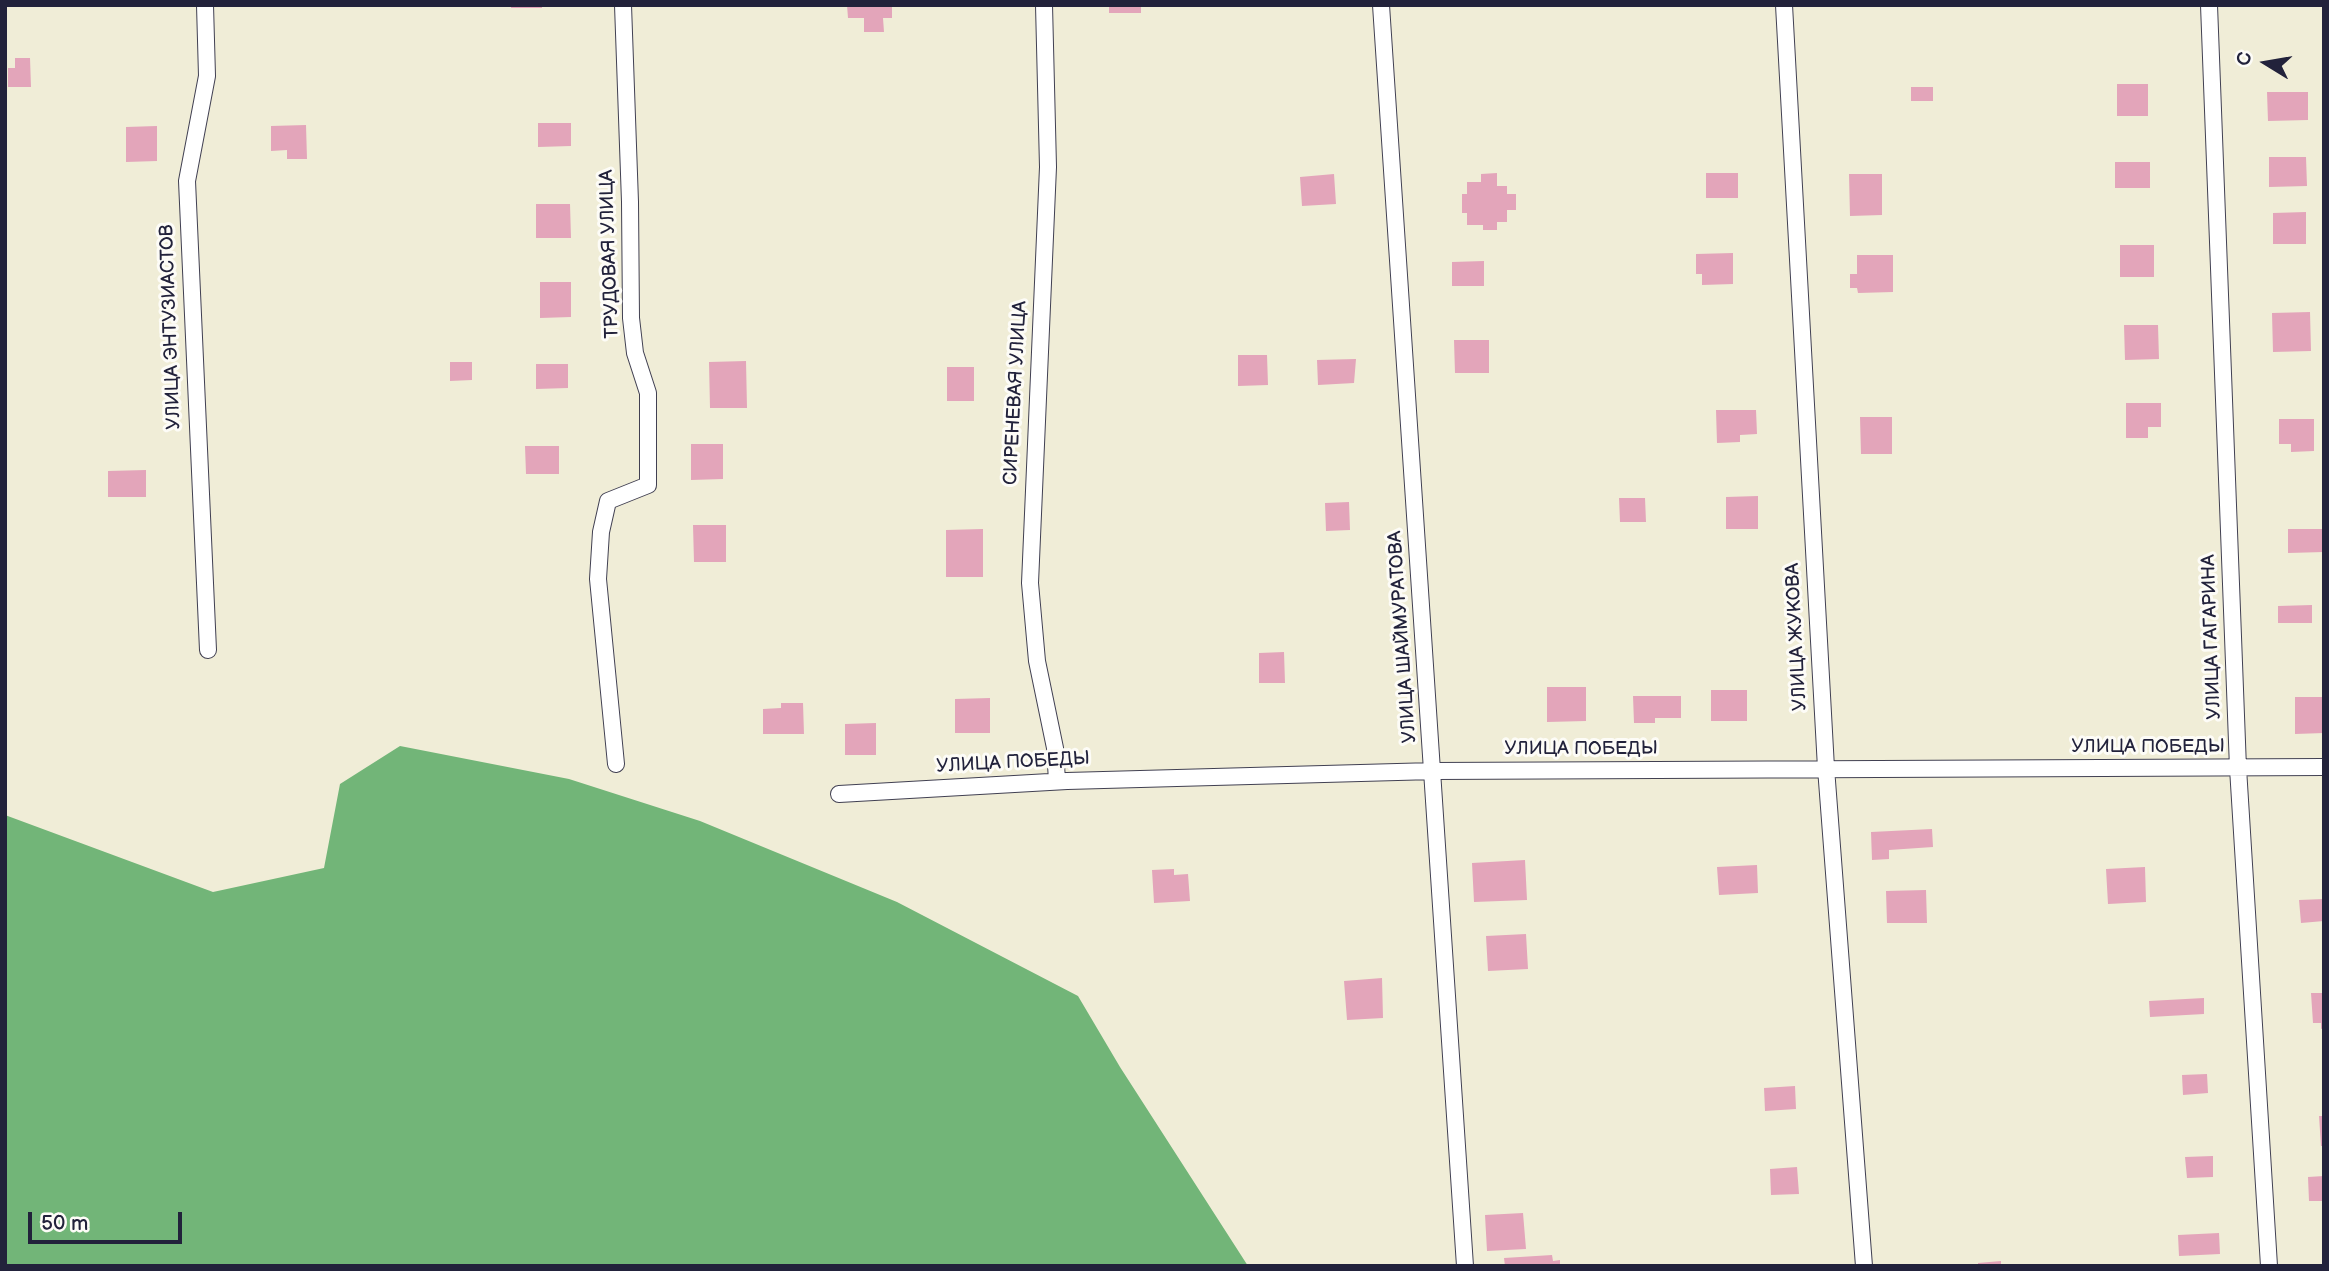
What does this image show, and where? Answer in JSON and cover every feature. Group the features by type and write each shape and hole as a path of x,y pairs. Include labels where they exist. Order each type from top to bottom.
{"street":[{"name":"УЛИЦА ЭНТУЗИАСТОВ","path":"205,5 207,76 187,181 208,650"},
{"name":"ТРУДОВАЯ УЛИЦА","path":"615,764 598,579 601,533 608,501 648,485 648,393 635,353 631,318 623,5"},
{"name":"СИРЕНЕВАЯ УЛИЦА","path":"1044,5 1048,167 1030,583 1037,661 1055,748 1057,781"},
{"name":"УЛИЦА ШАЙМУРАТОВА","path":"1381,5 1465,1266"},
{"name":"УЛИЦА ЖУКОВА","path":"1784,5 1826,768 1864,1266"},
{"name":"УЛИЦА ГАГАРИНА","path":"2209,5 2238,768 2269,1266"},
{"name":"УЛИЦА ПОБЕДЫ","path":"839,794 1057,781 1434,771 2324,767"}],"green space":[{"path":"400,746 569,779 700,821 897,902 1078,996 1120,1067 1248,1266 5,1266 5,815 213,892 324,868 340,784"}],"building":[{"path":"511,5 542,5 542,8 511,8"},
{"path":"847,5 892,5 892,18 883,18 884,32 864,32 864,18 848,18"},
{"path":"1109,5 1141,5 1141,13 1109,13"},
{"path":"15,58 30,58 31,87 8,87 8,68 15,68"},
{"path":"2117,84 2148,84 2148,116 2117,116"},
{"path":"1911,87 1933,87 1933,101 1911,101"},
{"path":"2267,92 2308,92 2308,120 2268,121"},
{"path":"538,123 571,123 571,146 538,147"},
{"path":"306,125 307,159 287,159 287,150 271,151 271,126"},
{"path":"157,126 157,161 126,162 126,127"},
{"path":"2269,157 2306,157 2307,186 2269,187"},
{"path":"2115,162 2150,162 2150,188 2115,188"},
{"path":"1497,173 1497,186 1507,186 1507,194 1516,194 1516,210 1507,210 1507,222 1497,222 1497,230 1483,230 1483,225 1467,225 1467,213 1462,213 1462,194 1467,194 1467,182 1481,182 1481,174"},
{"path":"1706,173 1738,173 1738,198 1706,198"},
{"path":"1334,174 1336,204 1302,206 1300,177"},
{"path":"1849,174 1882,174 1882,215 1850,216"},
{"path":"536,204 570,204 571,238 536,238"},
{"path":"2306,212 2306,244 2273,244 2273,213"},
{"path":"2120,245 2154,245 2154,277 2120,277"},
{"path":"1733,253 1733,284 1702,285 1702,274 1696,274 1696,254"},
{"path":"1857,255 1893,255 1893,292 1858,293 1857,288 1850,288 1850,274 1857,274"},
{"path":"1484,261 1484,286 1452,286 1452,262"},
{"path":"540,282 571,282 571,317 540,318"},
{"path":"2310,312 2311,351 2273,352 2272,313"},
{"path":"2124,325 2158,325 2159,359 2125,360"},
{"path":"1454,340 1489,340 1489,373 1455,373"},
{"path":"1238,355 1267,355 1268,385 1238,386"},
{"path":"1356,359 1354,383 1318,385 1317,360"},
{"path":"746,361 747,408 710,408 709,362"},
{"path":"450,362 472,362 472,380 450,381"},
{"path":"536,364 568,364 568,388 536,389"},
{"path":"947,367 974,367 974,401 947,401"},
{"path":"2126,403 2161,403 2161,427 2148,427 2148,438 2126,438"},
{"path":"1716,410 1756,410 1757,434 1740,435 1740,442 1717,443"},
{"path":"1860,417 1892,417 1892,454 1861,454"},
{"path":"2279,419 2314,419 2314,451 2291,452 2291,444 2279,444"},
{"path":"691,444 723,444 723,479 691,480"},
{"path":"525,446 559,446 559,474 526,474"},
{"path":"146,470 146,497 108,497 108,471"},
{"path":"1758,496 1758,529 1726,529 1726,497"},
{"path":"1619,498 1645,498 1646,522 1620,522"},
{"path":"1349,502 1350,530 1326,531 1325,503"},
{"path":"693,525 726,525 726,562 694,562"},
{"path":"983,529 983,577 946,577 946,530"},
{"path":"2288,529 2324,529 2324,552 2288,553"},
{"path":"2312,605 2312,623 2278,623 2278,606"},
{"path":"1284,652 1285,683 1259,683 1259,653"},
{"path":"1547,687 1586,687 1586,721 1547,722"},
{"path":"1711,690 1747,690 1747,721 1711,721"},
{"path":"1633,696 1681,696 1681,718 1655,718 1655,723 1634,723"},
{"path":"2295,697 2324,697 2324,733 2295,734"},
{"path":"990,698 990,733 955,733 955,699"},
{"path":"781,703 803,703 804,734 763,734 763,709 781,708"},
{"path":"876,723 876,755 845,755 845,724"},
{"path":"1932,829 1933,847 1889,850 1889,859 1872,860 1871,832"},
{"path":"1525,860 1527,900 1474,902 1472,863"},
{"path":"1757,865 1758,893 1719,895 1717,867"},
{"path":"2145,867 2146,902 2108,904 2106,869"},
{"path":"1174,869 1174,875 1188,874 1190,901 1154,903 1152,870"},
{"path":"1926,890 1927,923 1887,923 1886,891"},
{"path":"2324,899 2324,921 2301,923 2299,900"},
{"path":"1526,934 1528,969 1488,971 1486,936"},
{"path":"1382,978 1383,1018 1347,1020 1344,981"},
{"path":"2311,993 2324,993 2324,1028 2321,1029 2321,1023 2313,1023"},
{"path":"2204,998 2204,1014 2150,1017 2149,1001"},
{"path":"2207,1074 2208,1093 2183,1095 2182,1075"},
{"path":"1795,1086 1796,1109 1765,1111 1764,1088"},
{"path":"2319,1116 2324,1116 2324,1146 2321,1146"},
{"path":"2213,1156 2213,1177 2187,1178 2185,1157"},
{"path":"1797,1167 1799,1194 1771,1195 1770,1169"},
{"path":"2324,1176 2324,1201 2309,1201 2308,1177"},
{"path":"1523,1213 1526,1249 1487,1251 1485,1215"},
{"path":"2219,1233 2220,1254 2179,1256 2178,1235"},
{"path":"1552,1255 1553,1261 1560,1260 1560,1266 1505,1266 1504,1258"},
{"path":"2001,1261 2001,1266 1978,1266 1978,1263"}]}
